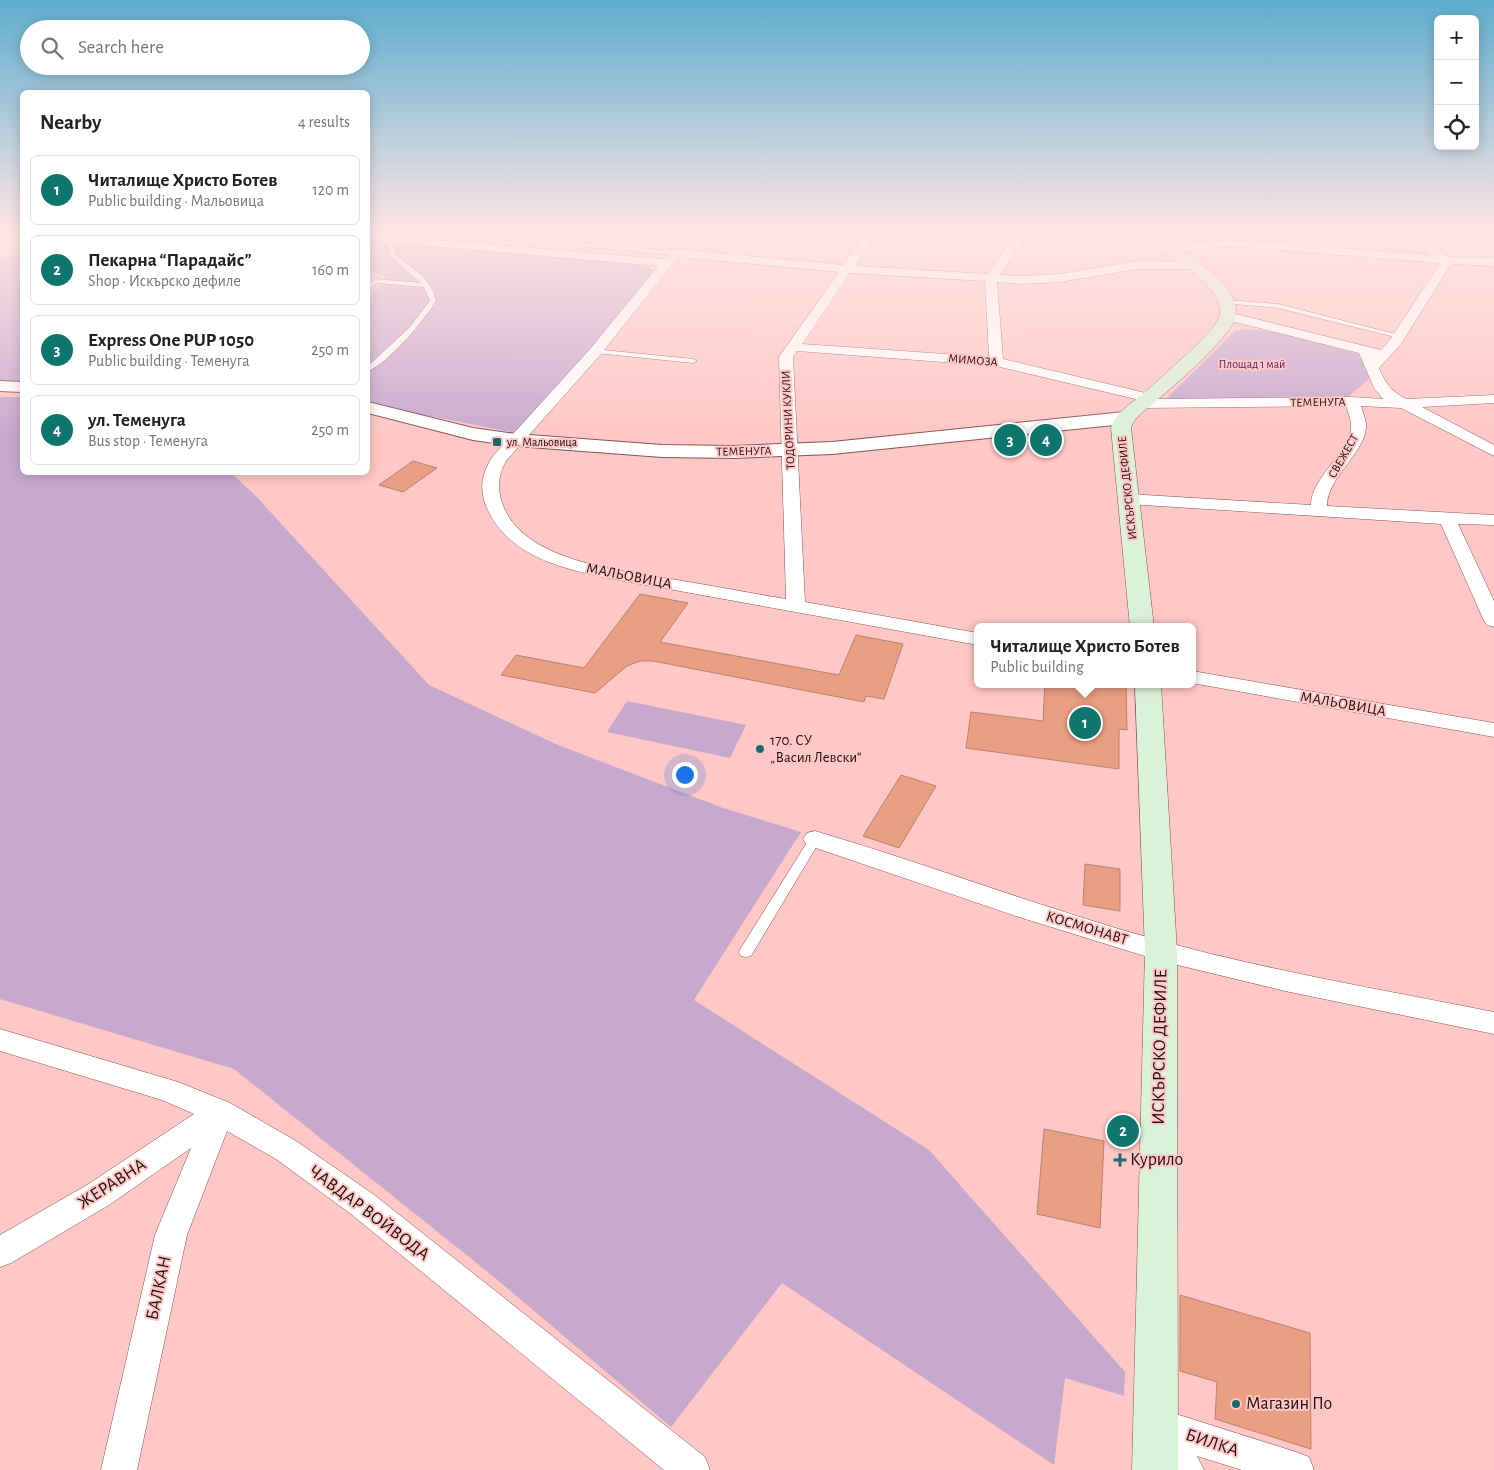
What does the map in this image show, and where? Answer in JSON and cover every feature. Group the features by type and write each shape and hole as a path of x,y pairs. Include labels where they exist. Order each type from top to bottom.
{"main road":[{"path":"1222,300 1227,309"},
{"name":"ИСКЪРСКО ДЕФИЛЕ","path":"1142,623 1121,438 1124,418 1146,401 1216,334 1227,309"},
{"name":"ИСКЪРСКО ДЕФИЛЕ","path":"1148,688 1161,951 1155,1470"}],"street":[{"name":"МАЛЬОВИЦА","path":"637,300 596,351 499,459 490,474 490,490 494,507 503,524 524,543 555,558 592,570 974,637"},
{"name":"ТОДОРИНИ КУКЛИ","path":"796,606 786,357 825,300"},
{"path":"992,300 996,362"},
{"path":"1372,368 1399,336 1423,300"},
{"path":"1227,309 1383,355"},
{"name":"МИМОЗА","path":"793,347 996,362 1146,401"},
{"path":"1365,351 1381,388 1400,404 1494,451"},
{"path":"0,386 20,387"},
{"name":"ТЕМЕНУГА","path":"1146,401 1352,401 1400,404 1494,399"},
{"name":"СВЕЖЕСТ","path":"1318,510 1319,498 1324,488 1356,437 1359,427 1352,401"},
{"name":"ТЕМЕНУГА","path":"370,408 473,434 516,440 662,452 832,448 1124,418"},
{"path":"1128,499 1447,519 1494,520"},
{"path":"1447,519 1494,621"},
{"name":"МАЛЬОВИЦА","path":"1196,678 1494,730"},
{"name":"КОСМОНАВТ","path":"815,839 1161,951 1249,973 1494,1023"},
{"name":"ЧАВДАР ВОЙВОДА","path":"0,1040 168,1090 220,1112 286,1150 362,1204 682,1466"},
{"name":"ЖЕРАВНА","path":"0,1252 98,1195 220,1112"},
{"name":"БАЛКАН","path":"119,1470 171,1234 220,1112"},
{"path":"1157,1424 1186,1470"},
{"name":"БИЛКА","path":"1157,1424 1296,1470"}],"lane":[{"path":"370,368 406,336 434,300"},
{"path":"1227,309 1293,309 1399,336"},
{"path":"596,351 693,361"},
{"name":"КОСМОНАВТ","path":"746,952 815,839"}],"green space":[{"path":"0,300 20,300 20,383 0,383"},
{"path":"370,300 634,300 516,433 370,404 370,350 372,347 370,346"},
{"name":"Площад 1 май","path":"1246,329 1277,332 1359,354 1370,378 1348,397 1190,400 1167,398 1235,331"},
{"path":"0,397 20,397 20,475 233,475 253,493 429,685 558,745 723,808 801,832 694,1000 929,1150 1125,1372 1124,1396 1065,1378 1054,1465 782,1283 671,1427 494,1277 234,1069 0,999"},
{"path":"627,701 746,725 730,758 607,732"}],"building":[{"path":"413,461 437,468 403,492 379,485"},
{"path":"640,594 688,603 660,642 839,675 856,635 903,644 884,699 866,696 864,702 653,661 640,661 627,666 595,693 501,675 516,655 584,668"},
{"path":"1045,688 1126,688 1127,730 1119,729 1119,769 966,748 971,712 1043,721"},
{"path":"901,775 936,786 899,848 863,836"},
{"path":"1085,864 1120,869 1120,911 1083,905"},
{"path":"1044,1129 1104,1141 1100,1228 1037,1214"},
{"path":"1180,1295 1310,1333 1311,1449 1215,1419 1217,1382 1180,1371"}],"place":[{"name":"Express One PUP 1050","path":"1010,440"},
{"name":"ул. Теменуга","path":"1046,440"},
{"name":"ул. Мальовица","path":"497,442"},
{"name":"Читалище Христо Ботев","path":"1085,723"},
{"name":"170. СУ „Васил Левски“","path":"760,749"},
{"name":"Пекарна “Парадайс”","path":"1123,1131"},
{"name":"Курило","path":"1120,1160"},
{"name":"Магазин По","path":"1236,1404"}]}
